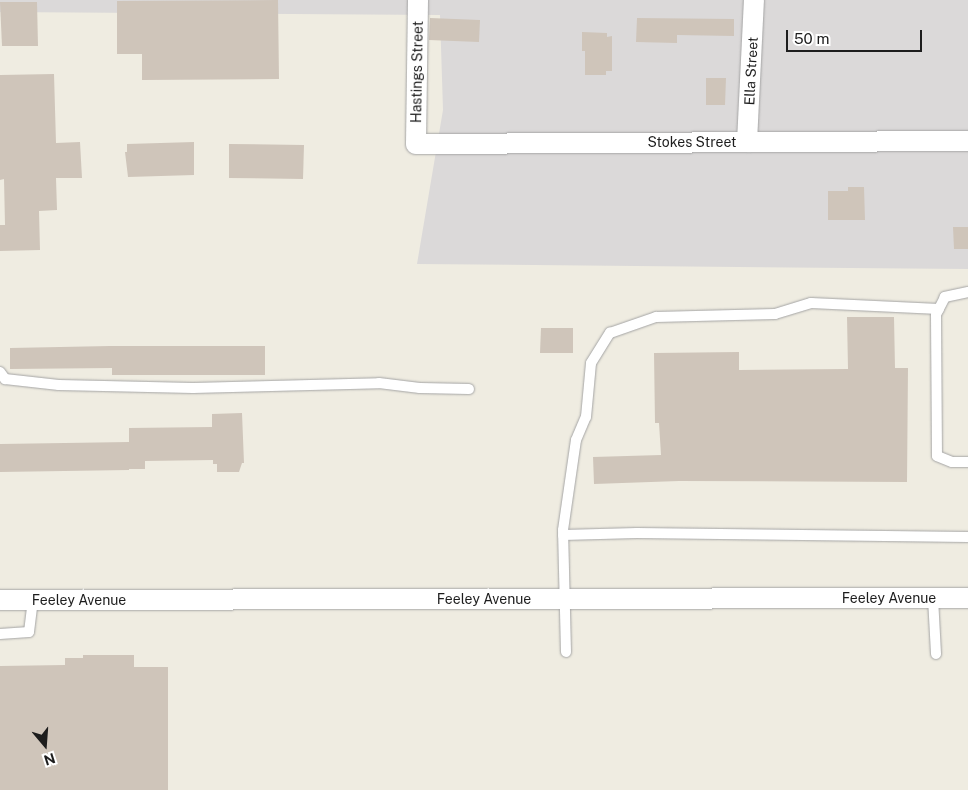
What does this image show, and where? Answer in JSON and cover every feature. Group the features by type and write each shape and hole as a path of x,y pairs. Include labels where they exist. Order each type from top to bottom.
{"street":[{"name":"Hastings Street","path":"416,144 418,0"},
{"name":"Ella Street","path":"747,142 754,0"},
{"name":"Stokes Street","path":"416,144 968,141"},
{"name":"Feeley Avenue","path":"0,600 968,598"}],"lane":[{"path":"968,292 945,297 936,316 937,456 952,462 968,462"},
{"path":"566,652 564,535 576,440 586,418 591,363 610,333 656,317 775,314 811,303 939,309"},
{"path":"0,372 6,379 59,385 193,388 379,383 420,388 469,389"},
{"path":"564,535 637,533 968,537"},
{"path":"933,598 936,654"},
{"path":"0,634 29,632 33,600"}],"shaded area":[{"path":"0,0 968,0 968,269 417,264 443,110 440,15 0,12"}],"building":[{"path":"278,0 279,79 142,80 142,54 117,54 117,1"},
{"path":"0,2 37,2 38,46 2,46"},
{"path":"430,18 480,20 479,42 429,40"},
{"path":"637,18 734,19 734,36 677,35 677,43 636,42"},
{"path":"582,32 607,33 607,37 612,36 612,71 606,71 606,75 585,75 585,51 582,51"},
{"path":"54,74 56,143 80,142 82,178 56,178 57,210 39,211 40,250 0,251 0,225 5,225 4,179 0,180 0,75"},
{"path":"706,78 726,78 725,105 706,105"},
{"path":"194,142 194,175 128,177 125,152 127,152 127,144"},
{"path":"229,144 304,145 303,179 229,178"},
{"path":"848,187 864,187 865,220 828,220 828,191 848,191"},
{"path":"953,227 968,227 968,249 954,249"},
{"path":"847,317 894,317 895,368 908,368 907,482 679,481 594,484 593,457 661,455 659,423 655,423 654,353 739,352 739,370 848,369"},
{"path":"541,328 573,328 573,353 540,353"},
{"path":"265,346 265,375 112,375 112,368 10,369 10,348"},
{"path":"242,413 244,463 242,463 239,472 217,472 217,464 213,464 213,460 145,461 145,469 129,470 0,472 0,444 129,442 129,428 212,427 212,414"},
{"path":"83,655 134,655 134,667 168,667 168,790 0,790 0,666 65,665 65,658 83,658"}]}
